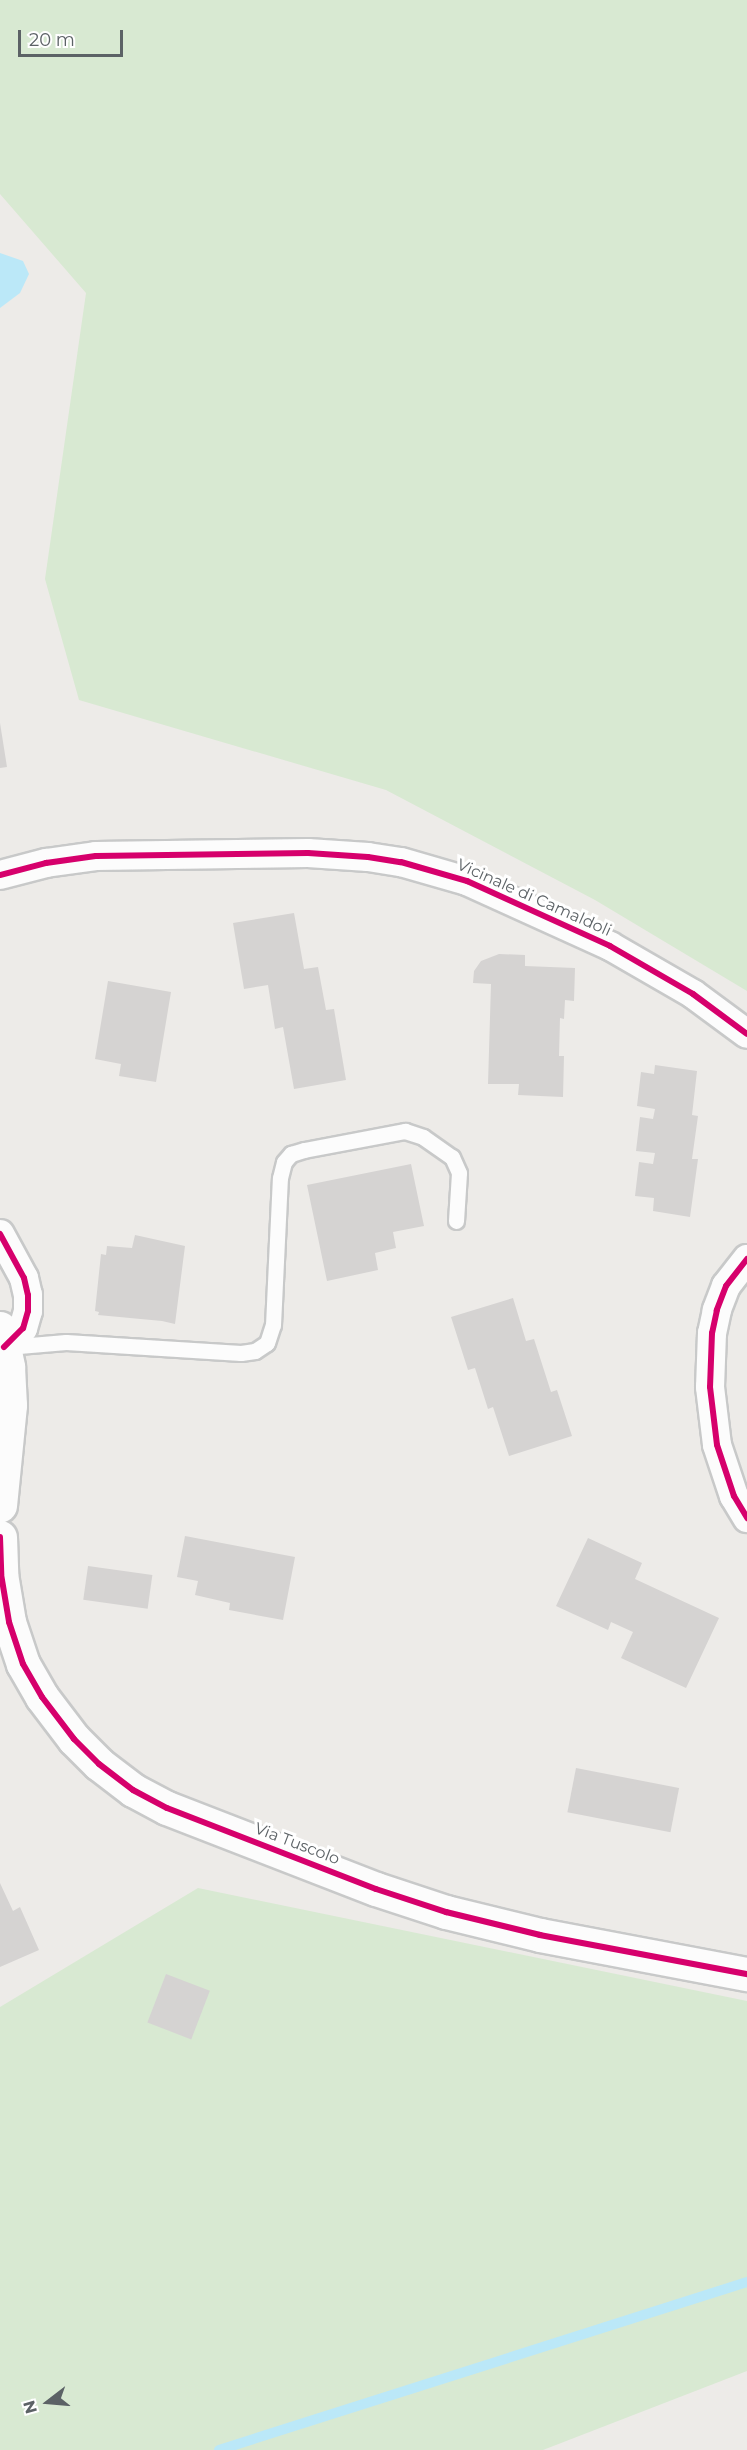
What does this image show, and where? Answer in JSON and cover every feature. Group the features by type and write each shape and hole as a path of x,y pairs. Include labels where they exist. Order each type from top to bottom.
{"street":[{"name":"Vicinale di Camaldoli","path":"0,875 46,863 96,856 308,853 401,862 467,881 610,946 693,994 747,1034"},
{"path":"0,1234 24,1278 28,1295 28,1311 23,1328 2,1337 10,1405 0,1506"},
{"path":"747,1259 726,1286 717,1310 712,1333 710,1388 719,1454 734,1496 747,1518"},
{"name":"Via Tuscolo","path":"0,1537 1,1574 9,1622 23,1664 42,1697 74,1739 105,1770 133,1790 167,1808 423,1905 540,1935 747,1974"}],"lane":[{"path":"2,1337 241,1353 255,1351 267,1343 273,1325 280,1178 284,1162 291,1154 304,1150 405,1131 423,1137 452,1156 459,1173 456,1221"}],"green space":[{"path":"0,0 747,0 747,991 595,900 386,790 79,700 45,579 86,293 0,194"},
{"path":"198,1888 747,2001 747,2371 543,2450 0,2450 0,2007"}],"water":[{"path":"0,253 23,261 29,274 20,293 0,308"}],"building":[{"path":"0,723 7,767 0,768"},
{"path":"294,913 304,969 318,967 326,1010 334,1009 346,1080 294,1089 283,1027 275,1029 268,985 244,989 233,923"},
{"path":"499,954 525,955 525,966 575,968 574,1001 565,1000 564,1019 560,1018 559,1056 564,1056 563,1097 518,1095 519,1084 488,1084 491,984 473,983 474,971 481,961"},
{"path":"108,981 171,992 156,1082 119,1076 121,1064 95,1059"},
{"path":"655,1065 697,1071 692,1115 698,1116 692,1159 698,1159 690,1217 653,1211 654,1198 635,1196 639,1162 653,1164 655,1153 636,1151 640,1117 653,1119 655,1109 637,1106 641,1072 654,1074"},
{"path":"411,1164 424,1226 393,1232 396,1248 375,1253 378,1270 327,1281 307,1185"},
{"path":"135,1235 185,1246 175,1324 98,1315 99,1312 95,1311 101,1254 106,1255 107,1246 132,1248"},
{"path":"513,1298 526,1341 534,1339 551,1392 557,1390 572,1436 509,1456 493,1407 488,1409 475,1368 468,1370 451,1317"},
{"path":"185,1536 295,1557 283,1620 229,1610 230,1603 195,1595 198,1581 177,1577"},
{"path":"588,1538 642,1563 635,1579 719,1618 686,1688 621,1658 633,1632 611,1622 608,1630 556,1606"},
{"path":"88,1566 152,1575 148,1609 83,1600"},
{"path":"576,1768 679,1788 670,1832 567,1812"},
{"path":"0,1883 13,1911 20,1907 39,1950 0,1967"},
{"path":"166,1974 210,1991 191,2039 147,2023"}],"waterway":[{"path":"219,2450 747,2282"}],"cycle path":[{"path":"0,875 46,863 96,856 308,853 401,862 467,881 610,946 693,994 747,1034"},
{"path":"0,1234 24,1278 28,1295 28,1311 23,1328 4,1347"},
{"path":"747,1259 726,1286 717,1310 712,1333 710,1387 717,1445 734,1496 747,1518"},
{"path":"0,1537 1,1574 9,1622 23,1664 42,1697 74,1739 99,1764 133,1790 167,1808 376,1889 446,1912 540,1935 747,1974"}]}
